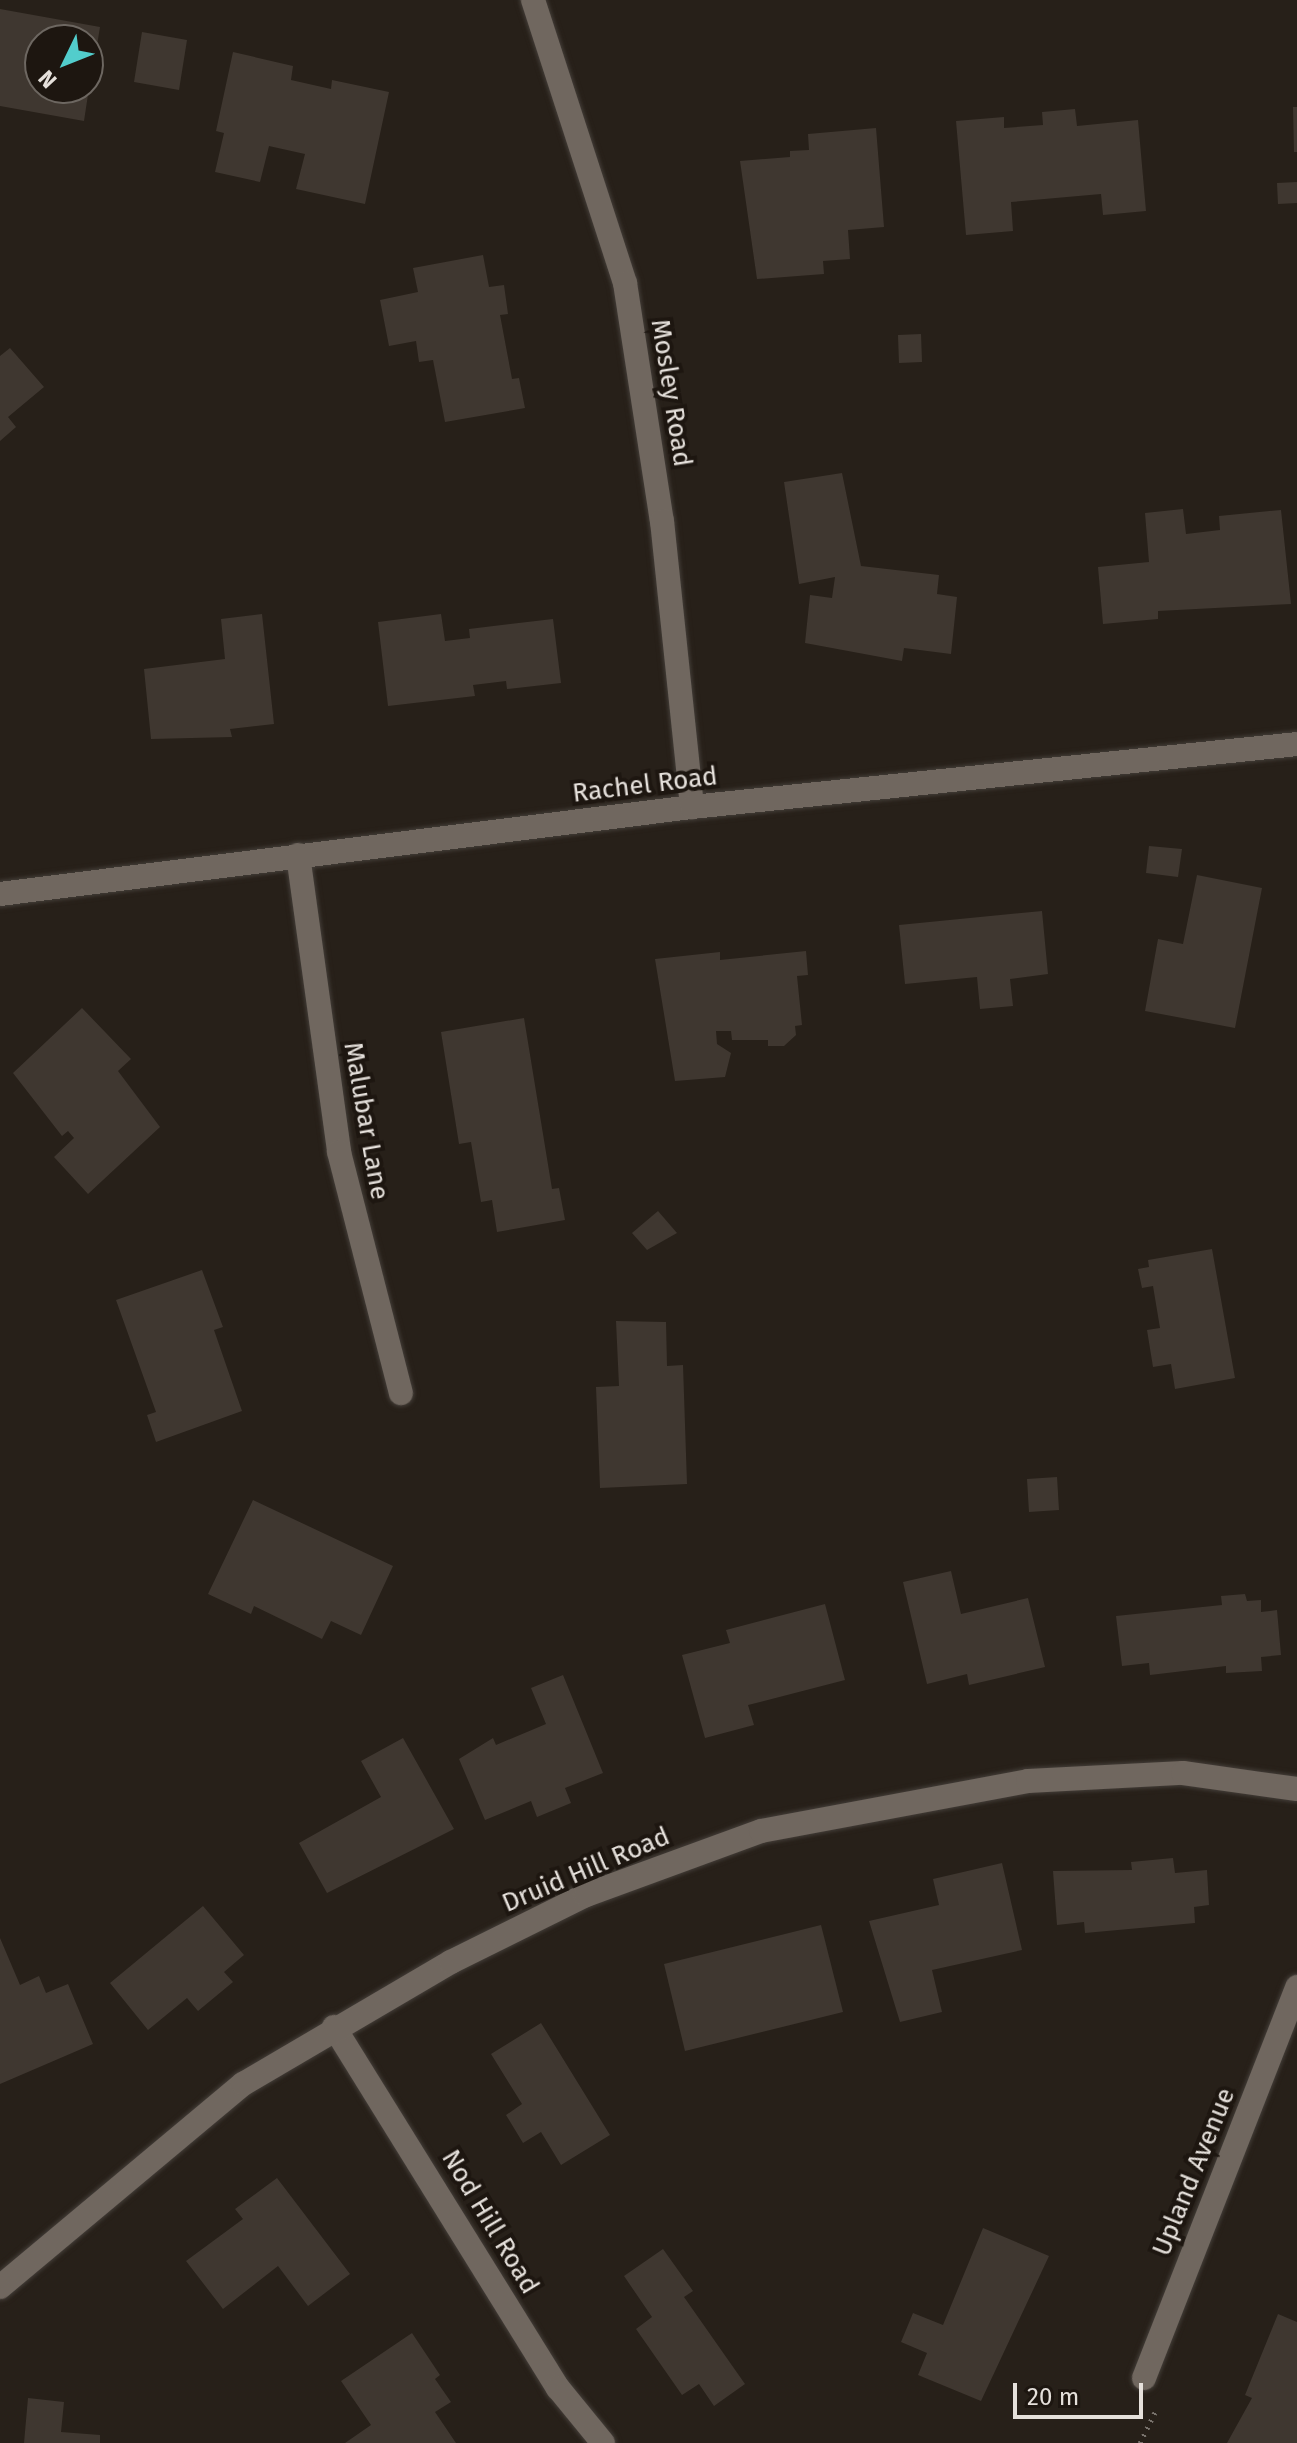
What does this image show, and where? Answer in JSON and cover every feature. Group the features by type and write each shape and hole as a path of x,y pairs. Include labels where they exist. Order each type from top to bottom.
{"street":[{"name":"Mosley Road","path":"533,0 625,283 662,521 692,807"},
{"name":"Rachel Road","path":"0,894 692,807 1297,744"},
{"name":"Malubar Lane","path":"298,855 339,1152 401,1393"},
{"name":"Druid Hill Road","path":"0,2287 243,2084 334,2027 586,1895 761,1831 1028,1781 1183,1773 1297,1789"},
{"name":"Upland Avenue","path":"1144,2378 1297,1987"},
{"name":"Nod Hill Road","path":"334,2027 558,2388 603,2443"}],"building":[{"path":"0,9 83,24 24,24 24,104 87,104 84,121 0,106"},
{"path":"142,32 187,40 179,90 134,82"},
{"path":"233,52 293,66 291,80 331,89 332,80 389,92 365,204 296,189 305,154 269,146 260,182 215,172 224,133 216,131"},
{"path":"1293,107 1297,107 1297,152 1294,152"},
{"path":"1075,109 1077,126 1138,120 1146,211 1103,215 1101,194 1011,202 1013,231 966,235 956,121 1004,117 1004,128 1043,125 1042,112"},
{"path":"876,128 884,227 848,230 850,259 823,261 824,274 757,279 740,161 790,157 790,151 809,150 808,134"},
{"path":"1297,182 1297,203 1278,204 1277,183"},
{"path":"483,255 489,287 504,285 508,314 500,315 512,379 519,378 525,408 445,422 433,360 419,362 416,341 389,346 380,300 418,292 413,268"},
{"path":"921,334 922,362 899,363 898,335"},
{"path":"10,348 44,387 8,417 16,427 0,441 0,356"},
{"path":"842,473 861,566 939,575 937,594 957,597 951,654 904,648 902,661 805,643 810,595 832,598 835,577 799,584 784,482"},
{"path":"1183,509 1186,534 1220,530 1219,516 1281,510 1291,604 1158,611 1158,619 1103,624 1098,567 1149,562 1145,513"},
{"path":"262,614 274,724 230,729 232,737 151,739 144,669 225,659 221,619"},
{"path":"441,614 445,641 470,638 469,629 553,619 561,683 507,689 506,681 473,685 475,696 388,706 378,622"},
{"path":"1149,846 1182,849 1178,877 1146,873"},
{"path":"1197,875 1262,888 1235,1028 1145,1011 1158,939 1183,944"},
{"path":"1042,911 1048,974 1010,979 1013,1006 980,1009 977,977 905,984 899,925"},
{"path":"806,951 808,975 797,976 802,1025 795,1026 796,1035 784,1046 768,1046 768,1040 732,1040 731,1031 716,1031 717,1044 731,1053 725,1077 675,1081 655,959 720,952 720,960"},
{"path":"82,1008 131,1059 118,1071 160,1127 88,1194 54,1157 74,1138 68,1131 62,1136 13,1073"},
{"path":"524,1018 552,1189 559,1188 565,1220 497,1232 492,1200 481,1202 471,1142 459,1144 441,1032"},
{"path":"658,1211 677,1233 647,1250 632,1233"},
{"path":"1212,1249 1235,1378 1175,1389 1171,1364 1153,1367 1147,1330 1160,1328 1153,1286 1142,1288 1138,1269 1149,1267 1148,1260"},
{"path":"202,1270 223,1327 214,1330 242,1411 156,1442 147,1415 156,1412 116,1300"},
{"path":"616,1321 666,1322 667,1366 683,1365 687,1484 600,1488 596,1387 619,1386"},
{"path":"1057,1477 1059,1510 1029,1512 1027,1479"},
{"path":"253,1500 393,1566 361,1635 331,1621 322,1639 254,1606 251,1614 208,1594"},
{"path":"951,1571 961,1614 1028,1598 1045,1667 969,1685 967,1674 927,1684 903,1582"},
{"path":"1245,1594 1247,1601 1261,1600 1261,1612 1277,1610 1281,1655 1261,1657 1262,1671 1226,1673 1226,1666 1150,1675 1149,1663 1122,1666 1116,1616 1222,1605 1221,1596"},
{"path":"825,1604 845,1680 748,1705 754,1725 705,1738 682,1655 730,1643 726,1630"},
{"path":"563,1675 603,1773 565,1788 571,1803 537,1817 531,1801 485,1820 459,1759 493,1738 496,1745 546,1724 531,1688"},
{"path":"403,1738 454,1829 327,1893 299,1843 381,1797 361,1761"},
{"path":"1173,1858 1175,1873 1207,1870 1209,1905 1194,1907 1195,1923 1085,1933 1084,1922 1057,1925 1053,1871 1132,1870 1131,1862"},
{"path":"1002,1863 1022,1950 932,1970 942,2012 900,2022 869,1921 939,1905 933,1879"},
{"path":"203,1906 244,1955 224,1972 233,1982 198,2011 187,1998 148,2030 110,1983"},
{"path":"821,1925 843,2012 685,2051 664,1964"},
{"path":"0,1938 20,1985 39,1976 46,1993 68,1984 93,2044 0,2084"},
{"path":"541,2023 610,2135 561,2165 541,2132 523,2143 506,2115 522,2104 491,2054"},
{"path":"277,2178 350,2274 308,2306 278,2266 223,2309 186,2261 243,2219 235,2209"},
{"path":"983,2228 1049,2256 981,2401 918,2375 927,2353 901,2342 913,2313 943,2325"},
{"path":"663,2249 693,2291 684,2297 745,2384 714,2406 699,2384 682,2395 636,2329 652,2317 624,2276"},
{"path":"1278,2314 1297,2322 1297,2443 1227,2443 1252,2398 1245,2395"},
{"path":"412,2333 440,2375 435,2379 451,2402 435,2412 456,2443 345,2443 371,2425 341,2381"},
{"path":"28,2398 64,2402 61,2432 100,2435 100,2443 24,2443"}]}
